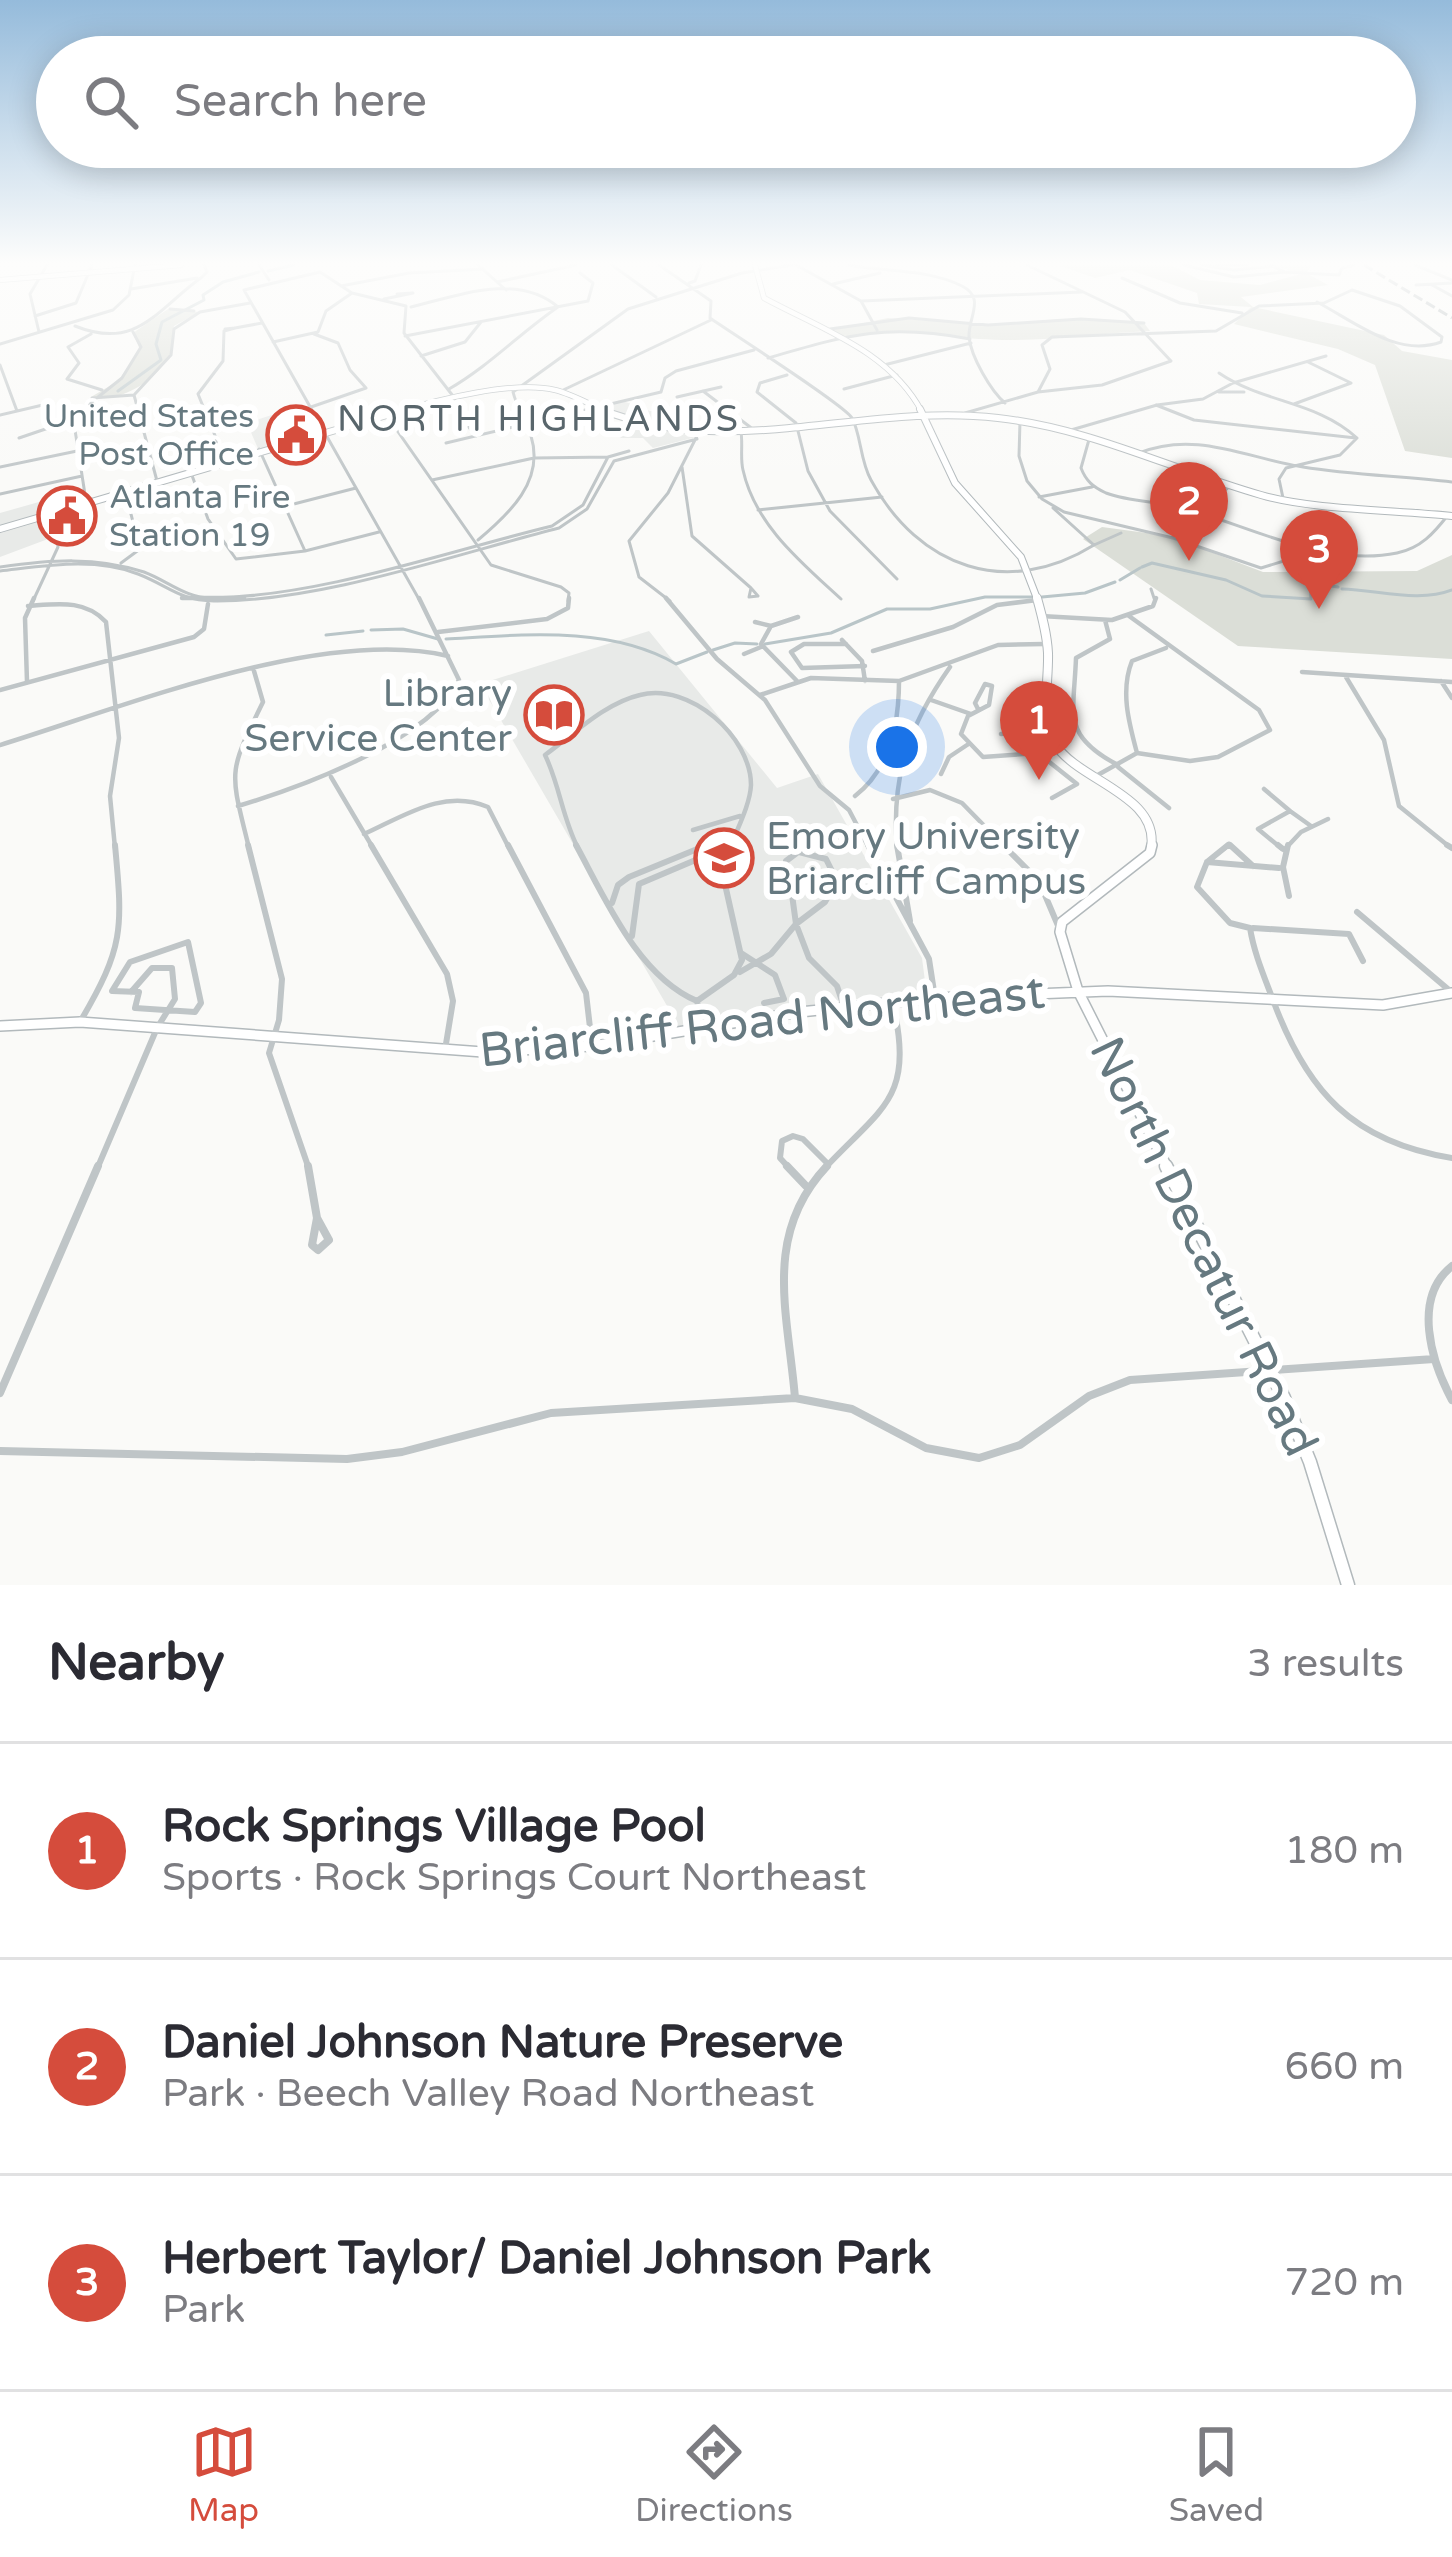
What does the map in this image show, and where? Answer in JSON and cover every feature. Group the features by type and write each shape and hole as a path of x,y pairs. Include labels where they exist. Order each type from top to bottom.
{"street":[{"path":"82,339 68,347 80,363 67,379 102,390"},
{"path":"19,438 72,420 92,398 122,378 140,352 138,339"},
{"path":"92,398 134,394 171,355 173,339"},
{"path":"224,339 223,362 198,394 225,460"},
{"path":"238,806 331,777 382,748 448,699 459,680 440,635 271,339"},
{"path":"273,342 289,339"},
{"path":"310,407 366,388 350,370 338,343 327,339"},
{"path":"408,339 448,389 449,398 476,436"},
{"path":"422,356 467,339"},
{"path":"448,389 482,370 520,339"},
{"path":"477,543 519,500 534,458 514,402 516,389 585,339"},
{"path":"559,392 670,339"},
{"path":"740,339 852,420 860,455 882,497 907,526 957,562 982,571 1031,574 1119,533 1138,533"},
{"path":"768,358 837,339 897,375 923,414 955,484 1031,574 1047,644 1049,727 1055,744 1143,814 1154,845 1129,872 1069,912 1060,932"},
{"path":"959,339 971,342"},
{"path":"971,339 988,370 992,392 1005,403"},
{"path":"1038,392 1050,370 1041,348 1047,339"},
{"path":"962,414 1038,392 1110,384 1168,365 1170,359 1156,339"},
{"path":"1388,339 1422,349 1441,342 1438,339"},
{"path":"886,366 971,342"},
{"path":"446,442 661,392 665,378 676,370 755,350"},
{"path":"1071,430 1156,405 1191,402 1232,384 1326,356"},
{"path":"1294,404 1351,383 1308,362"},
{"path":"0,365 17,411"},
{"path":"1219,373 1255,393 1332,413 1357,438"},
{"path":"790,374 763,381 755,390 796,425 805,469 822,504 849,537 897,579"},
{"path":"844,388 897,375"},
{"path":"677,397 721,387"},
{"path":"0,529 260,449 449,398 516,389 559,392 639,424 698,436"},
{"path":"704,391 754,430"},
{"path":"1214,393 1255,393"},
{"path":"134,394 157,481"},
{"path":"0,415 47,404"},
{"path":"1156,405 1194,420 1357,438"},
{"path":"985,408 994,417"},
{"path":"433,480 534,458 608,462 626,453 698,436 962,414 1071,430 1284,500 1450,516"},
{"path":"387,416 501,573 564,586 568,608 547,619 440,635 428,647"},
{"path":"72,420 86,502"},
{"path":"1020,421 1020,462 1039,497 1094,544"},
{"path":"741,432 742,468 758,510 800,560 841,598"},
{"path":"698,436 668,493 629,541 632,564 644,583 675,605 717,659 760,695 781,720 820,786 852,815 929,958 935,998"},
{"path":"1090,436 1081,461 1094,487"},
{"path":"1347,470 1348,451 1357,438"},
{"path":"1139,453 1162,443 1188,442 1292,465 1452,482"},
{"path":"260,449 305,551"},
{"path":"0,467 77,451"},
{"path":"1284,500 1279,479 1292,465 1348,451"},
{"path":"0,569 51,562 117,565 185,600 289,591 560,525 590,500 608,462"},
{"path":"684,462 686,516 692,536 751,588"},
{"path":"190,470 208,519 234,557 247,560 305,551 380,532"},
{"path":"0,494 82,476"},
{"path":"1172,538 1230,485"},
{"path":"1039,497 1094,487 1198,512 1318,551"},
{"path":"286,506 356,488"},
{"path":"117,565 140,549 125,490"},
{"path":"758,510 882,497"},
{"path":"1053,508 1172,538 1263,569 1318,551 1390,552 1435,537 1450,516"},
{"path":"28,682 24,630 28,606 60,540 54,512"},
{"path":"1296,544 1304,554"},
{"path":"1041,616 1106,620 1129,616 1153,606 1156,597 1151,589"},
{"path":"0,690 200,635 209,600"},
{"path":"873,651 953,627 997,605 1037,600"},
{"path":"28,606 67,603 95,610 106,622 113,659 119,743 110,791 123,912 107,977 80,1022"},
{"path":"755,622 771,626 798,616"},
{"path":"1096,776 1137,753 1190,761 1218,757 1270,730 1270,722 1258,710 1129,616"},
{"path":"1106,620 1110,639 1076,658 1070,719 1082,746 1118,766 1169,808"},
{"path":"744,654 761,647 771,626"},
{"path":"865,666 802,668 791,652 804,644 844,642 865,666 865,681"},
{"path":"0,745 318,653 410,644 428,647 452,660"},
{"path":"760,695 797,682 829,678 899,681 998,645 1047,644"},
{"path":"761,647 797,682"},
{"path":"1137,753 1129,725 1126,674 1132,661 1169,647"},
{"path":"910,925 892,829 897,760 953,663"},
{"path":"254,671 263,702 233,766 238,806 282,979 269,1053 307,1160 317,1218"},
{"path":"1302,671 1452,682"},
{"path":"1346,677 1384,740 1399,806 1452,848"},
{"path":"856,796 871,787 878,773 896,723 899,681"},
{"path":"1441,681 1452,698"},
{"path":"736,973 741,952 722,889 723,862 753,779 747,757 709,710 691,699 638,695 545,755 557,780 564,821 632,936 664,980 688,1000 697,1001 736,973 762,962 796,924 825,902 837,881 826,859 799,852 785,861 796,924 809,958 837,986 844,1007"},
{"path":"929,700 975,711 962,734 968,745 988,758 1038,753 1055,744"},
{"path":"1001,734 1049,727"},
{"path":"941,774 955,749 968,745"},
{"path":"1038,753 1077,784 1052,798"},
{"path":"331,777 448,974 453,1001 445,1052"},
{"name":"North Decatur Road","path":"893,799 929,790 957,800 1039,881 1078,991 1271,1369 1310,1462 1348,1585"},
{"path":"1264,790 1311,826"},
{"path":"364,834 446,800 472,799 486,805 586,993 592,1046"},
{"path":"1283,849 1258,829 1290,811"},
{"path":"693,830 740,816"},
{"path":"1289,896 1281,868 1283,849 1311,826 1328,819"},
{"path":"612,903 615,890 628,877 735,830"},
{"path":"721,839 729,845"},
{"path":"1253,866 1229,844 1207,862 1197,886 1231,923 1349,934 1363,961"},
{"path":"632,936 639,884 705,856 723,862"},
{"path":"1207,862 1281,868"},
{"path":"889,888 904,887"},
{"path":"1358,912 1452,992"},
{"path":"1250,928 1271,998 1304,1072 1340,1112 1392,1142 1452,1158"},
{"path":"190,945 201,1004 195,1012 135,1008 139,992 112,991 130,962 160,951 190,945"},
{"path":"160,951 161,966"},
{"path":"741,952 773,969 785,994 781,1000 764,1003"},
{"path":"0,1394 167,1012 176,985 172,968 161,966 142,973 131,992"},
{"path":"107,977 120,977"},
{"name":"Briarcliff Road Northeast","path":"0,1026 80,1022 445,1052 592,1046 844,1007 935,998 1078,991 1383,1005 1452,992"},
{"path":"697,1001 703,1029"},
{"path":"795,1398 786,1248 789,1222 806,1186 872,1119 898,1079 902,1059 893,1003"},
{"path":"806,1186 780,1158 782,1142 798,1137 827,1163"},
{"path":"1452,1266 1440,1273 1432,1288 1434,1359 1452,1400"},
{"path":"0,1450 357,1458 402,1452 551,1413 795,1398 852,1409 926,1448 979,1458 1020,1445 1089,1396 1117,1384 1434,1359"}],"shaded area":[{"path":"135,339 172,339 164,364 136,388 114,397 91,397 118,381 140,350"},
{"path":"1296,339 1388,339 1402,351 1452,360 1452,458 1405,451 1375,365"},
{"path":"623,401 650,411 689,411 708,434 653,448 643,438 620,438 636,424 592,408"},
{"path":"284,411 292,426 318,421 324,433 259,451 247,423"},
{"path":"85,489 88,524 0,557 0,513"},
{"path":"1102,527 1169,536 1263,572 1417,571 1452,555 1452,659 1238,646 1083,539"},
{"name":"Emory University Briarcliff Campus","path":"649,631 777,788 818,774 922,958 926,989 922,993 833,1001 673,1030 670,1011 480,684"}],"waterway":[{"path":"118,391 161,360 157,339"},
{"path":"1142,567 1152,563 1226,580 1262,596 1311,599 1310,583 1338,587"},
{"path":"1120,580 1140,568"},
{"path":"1042,597 1085,593 1115,582"},
{"path":"1342,589 1412,596 1452,590"},
{"path":"765,644 831,633 887,609 930,609 985,597 1032,597"},
{"path":"371,630 403,629 438,639"},
{"path":"326,635 363,631"},
{"path":"446,639 594,638 622,643 676,664 707,652"},
{"path":"713,650 735,643 757,644"}],"place":[{"name":"United States Post Office","path":"296,435"},
{"name":"Atlanta Fire Station 19","path":"67,516"},
{"name":"Daniel Johnson Nature Preserve","path":"1189,561"},
{"name":"Herbert Taylor/ Daniel Johnson Park","path":"1319,609"},
{"name":"Library Service Center","path":"554,715"},
{"name":"Rock Springs Village Pool","path":"1039,780"},
{"name":"Emory University Briarcliff Campus","path":"724,858"}],"district":[{"name":"NORTH HIGHLANDS","path":"539,419"}]}
